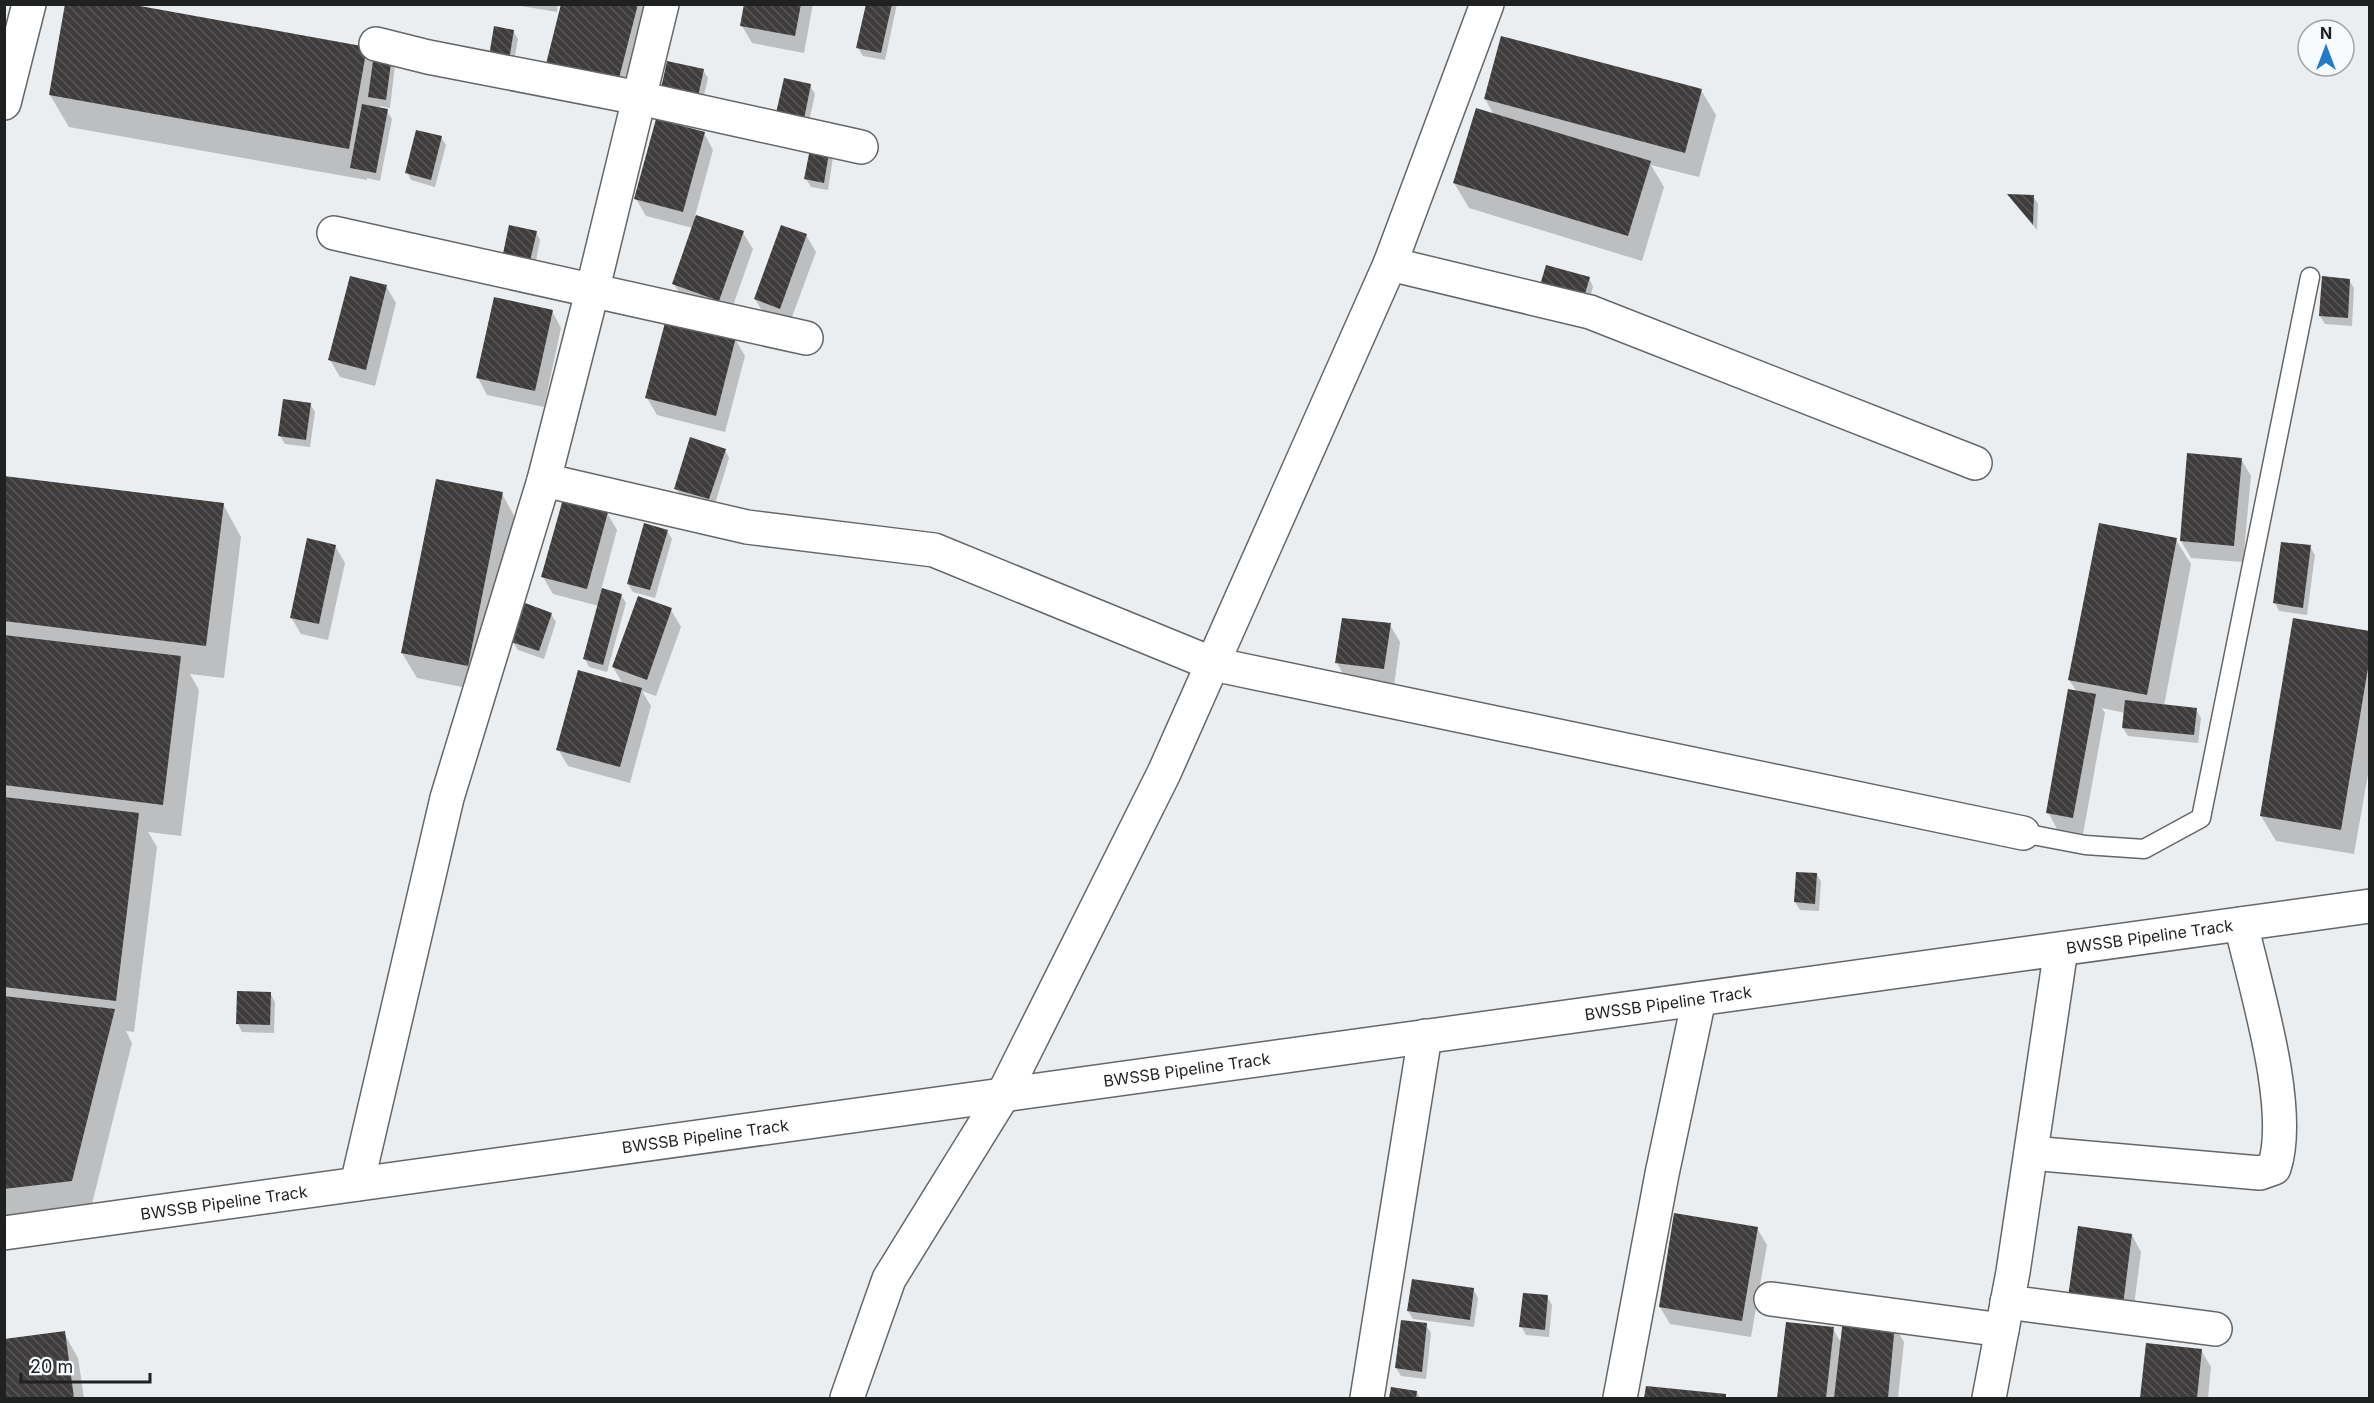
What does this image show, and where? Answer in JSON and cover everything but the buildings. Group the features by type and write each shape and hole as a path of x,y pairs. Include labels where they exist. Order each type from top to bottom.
{"street":[{"path":"4,104 29,4"},
{"path":"357,1184 447,798 544,480 662,4"},
{"path":"847,1398 889,1279 1003,1095 1164,773 1390,264 1487,4"},
{"path":"375,44 428,57 639,98 861,147"},
{"path":"334,233 806,338"},
{"path":"1390,264 1590,312 1975,463"},
{"path":"544,480 747,527 934,550 1213,664 2023,833"},
{"name":"BWSSB Pipeline Track","path":"4,1233 2370,906"},
{"path":"2031,1153 2260,1173 2274,1168 2280,1151 2277,1078 2241,924"},
{"path":"1989,1398 2031,1153 2061,949"},
{"path":"1620,1398 1662,1174 1699,999"},
{"path":"1367,1398 1425,1036"},
{"path":"1771,1299 2215,1329"}],"lane":[{"path":"2023,833 2085,845 2144,849 2201,818 2310,277"}]}
